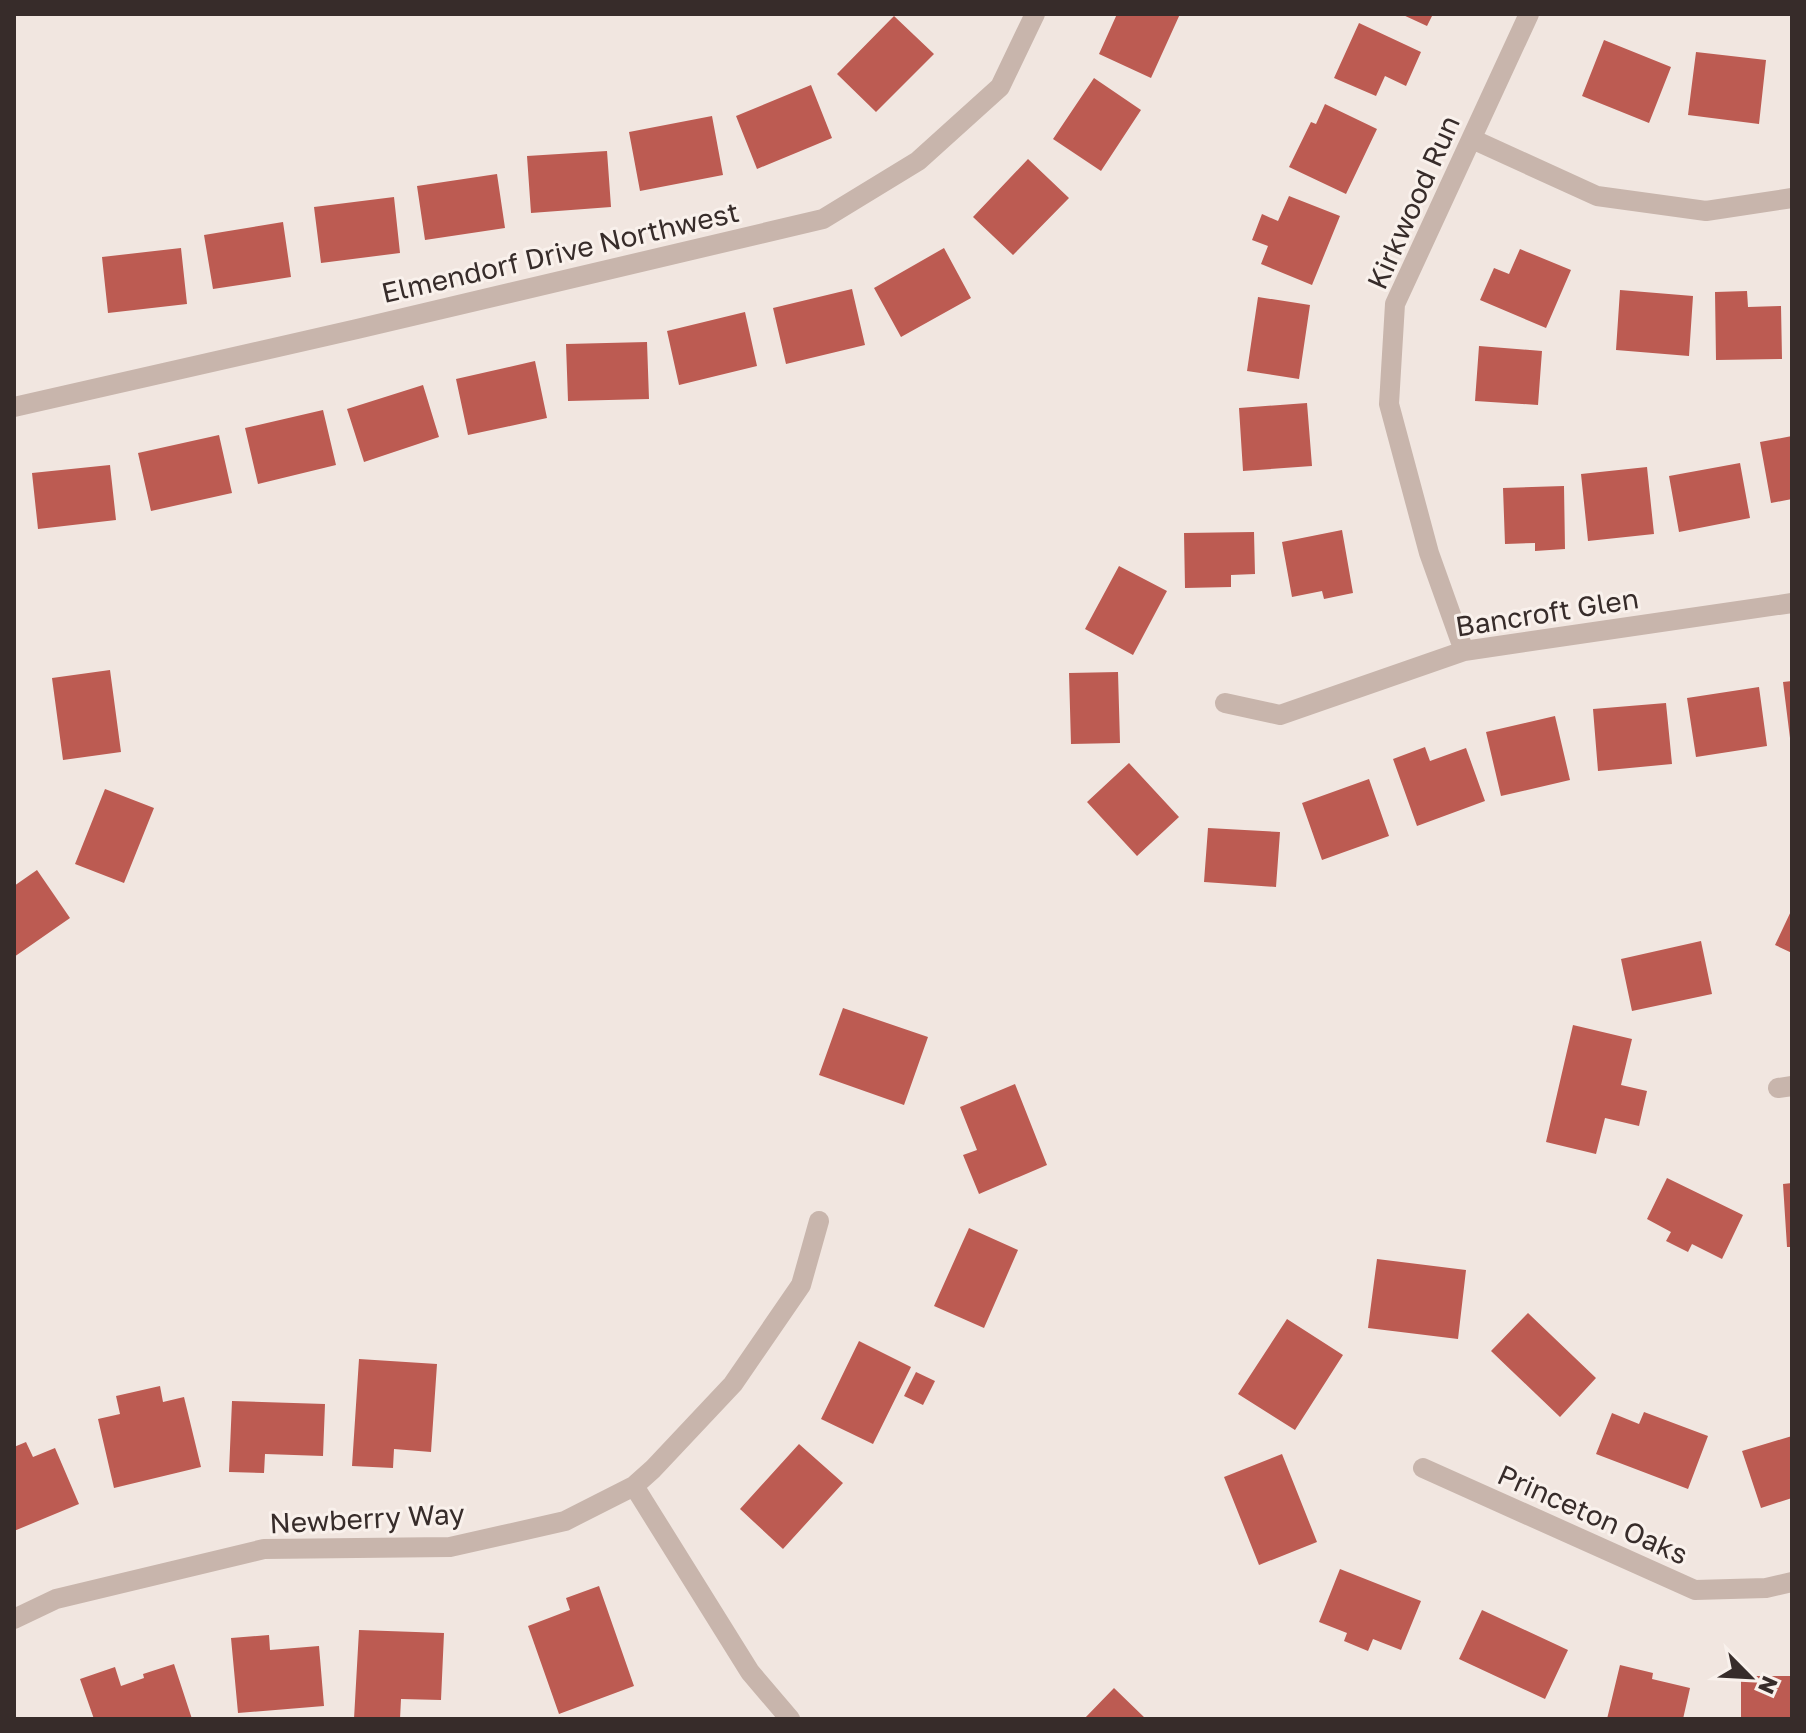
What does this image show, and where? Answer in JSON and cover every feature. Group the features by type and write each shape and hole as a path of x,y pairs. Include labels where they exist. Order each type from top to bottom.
{"street":[{"name":"Elmendorf Drive Northwest","path":"14,407 823,219 918,161 1000,87 1035,14"},
{"name":"Kirkwood Run","path":"1464,651 1429,553 1389,404 1395,304 1529,14"},
{"path":"1472,139 1597,196 1706,211 1792,198"},
{"name":"Bancroft Glen","path":"1225,703 1280,715 1464,651 1792,603"},
{"name":"Newberry Way","path":"14,1619 56,1599 264,1549 450,1547 565,1521 634,1486 733,1384 801,1285 819,1221"},
{"name":"Princeton Oaks","path":"1423,1468 1695,1590 1766,1588 1792,1582"},
{"path":"634,1486 750,1672 790,1719"}],"building":[{"path":"1117,14 1180,14 1151,78 1099,54"},
{"path":"1401,14 1433,14 1427,26"},
{"path":"894,16 934,54 876,112 837,74"},
{"path":"1359,23 1421,52 1406,86 1385,76 1376,96 1334,78"},
{"path":"1604,40 1671,67 1649,123 1582,96"},
{"path":"1696,52 1766,60 1759,124 1688,115"},
{"path":"1094,78 1141,110 1101,171 1053,139"},
{"path":"811,85 832,138 757,169 736,116"},
{"path":"1325,104 1377,129 1346,194 1289,167 1311,122 1316,124"},
{"path":"712,116 723,175 640,191 629,132"},
{"path":"607,151 611,207 531,213 527,156"},
{"path":"1028,159 1069,198 1013,255 973,217"},
{"path":"497,174 505,228 425,240 417,186"},
{"path":"1289,196 1340,216 1312,285 1261,264 1268,246 1252,240 1262,214 1278,221"},
{"path":"394,197 400,253 321,263 314,207"},
{"path":"283,222 291,277 213,289 204,235"},
{"path":"181,248 187,304 108,313 102,257"},
{"path":"944,248 971,298 901,337 874,288"},
{"path":"1520,249 1571,270 1546,328 1480,300 1494,268 1509,274"},
{"path":"852,289 865,345 786,364 773,308"},
{"path":"1620,290 1693,296 1689,356 1616,350"},
{"path":"1747,291 1748,307 1781,306 1782,359 1716,360 1715,292"},
{"path":"1258,297 1310,305 1299,379 1247,371"},
{"path":"745,312 757,366 679,385 667,331"},
{"path":"647,342 649,399 568,401 566,344"},
{"path":"1479,346 1542,351 1538,405 1475,401"},
{"path":"535,361 547,418 468,435 456,379"},
{"path":"423,385 439,437 364,462 347,409"},
{"path":"1307,403 1312,466 1243,471 1239,408"},
{"path":"323,410 336,465 258,484 245,428"},
{"path":"219,435 232,493 151,511 138,453"},
{"path":"1792,436 1792,499 1771,503 1760,442"},
{"path":"1740,463 1750,518 1679,532 1669,476"},
{"path":"110,465 116,520 38,529 32,473"},
{"path":"1647,467 1654,534 1588,541 1581,474"},
{"path":"1564,486 1565,549 1535,551 1535,543 1505,544 1503,488"},
{"path":"1342,530 1353,593 1324,599 1322,591 1292,597 1282,542"},
{"path":"1254,532 1255,574 1231,575 1231,587 1185,588 1184,533"},
{"path":"1119,566 1167,591 1133,655 1085,629"},
{"path":"110,670 121,752 63,760 52,678"},
{"path":"1118,672 1120,743 1071,744 1069,673"},
{"path":"1792,681 1792,738 1790,738 1783,682"},
{"path":"1759,687 1767,746 1696,757 1687,698"},
{"path":"1666,703 1672,764 1598,771 1593,709"},
{"path":"1555,716 1570,780 1501,796 1486,732"},
{"path":"1425,747 1430,761 1466,748 1485,801 1417,826 1393,759"},
{"path":"1129,763 1179,817 1137,856 1087,802"},
{"path":"1369,779 1389,836 1322,860 1302,803"},
{"path":"105,789 154,808 124,883 75,864"},
{"path":"1208,828 1280,832 1276,887 1204,882"},
{"path":"37,870 70,918 14,957 14,886"},
{"path":"1792,909 1792,953 1775,945"},
{"path":"1701,941 1712,994 1632,1011 1621,959"},
{"path":"843,1008 928,1037 904,1105 819,1075"},
{"path":"1573,1025 1632,1039 1621,1085 1647,1091 1639,1126 1605,1118 1596,1154 1546,1142"},
{"path":"1015,1084 1047,1165 979,1194 963,1155 977,1150 960,1107"},
{"path":"1667,1178 1743,1215 1722,1259 1692,1244 1688,1252 1666,1241 1671,1232 1647,1219"},
{"path":"1792,1183 1792,1247 1787,1247 1783,1184"},
{"path":"969,1228 1018,1250 984,1328 934,1306"},
{"path":"1377,1259 1466,1270 1458,1339 1368,1328"},
{"path":"1528,1313 1596,1378 1560,1417 1491,1351"},
{"path":"1287,1319 1343,1355 1295,1430 1238,1394"},
{"path":"859,1341 911,1367 873,1444 821,1419"},
{"path":"359,1359 437,1364 431,1452 394,1449 393,1468 352,1466"},
{"path":"916,1372 935,1381 923,1405 904,1396"},
{"path":"160,1386 163,1402 184,1397 201,1467 114,1488 98,1419 120,1414 116,1396"},
{"path":"232,1401 325,1404 323,1456 265,1454 264,1473 229,1472"},
{"path":"1644,1412 1708,1436 1688,1489 1596,1454 1612,1413 1639,1424"},
{"path":"1792,1436 1792,1498 1761,1508 1742,1451"},
{"path":"26,1442 33,1457 55,1448 79,1504 14,1531 14,1447"},
{"path":"799,1444 843,1483 783,1549 740,1509"},
{"path":"1282,1454 1317,1542 1259,1565 1224,1477"},
{"path":"1340,1569 1421,1601 1401,1650 1373,1639 1368,1651 1344,1641 1347,1633 1319,1622"},
{"path":"599,1586 634,1686 559,1714 528,1626 570,1610 566,1598"},
{"path":"1482,1610 1568,1650 1545,1699 1459,1659"},
{"path":"359,1630 444,1633 441,1700 401,1699 400,1719 354,1719"},
{"path":"269,1635 270,1650 319,1646 324,1706 238,1713 231,1638"},
{"path":"174,1664 192,1719 94,1719 80,1679 115,1667 121,1686 144,1678 143,1674"},
{"path":"1620,1665 1653,1673 1652,1679 1690,1688 1683,1719 1607,1719"},
{"path":"1741,1676 1792,1676 1792,1719 1741,1719"},
{"path":"1114,1688 1146,1719 1084,1719"}]}
